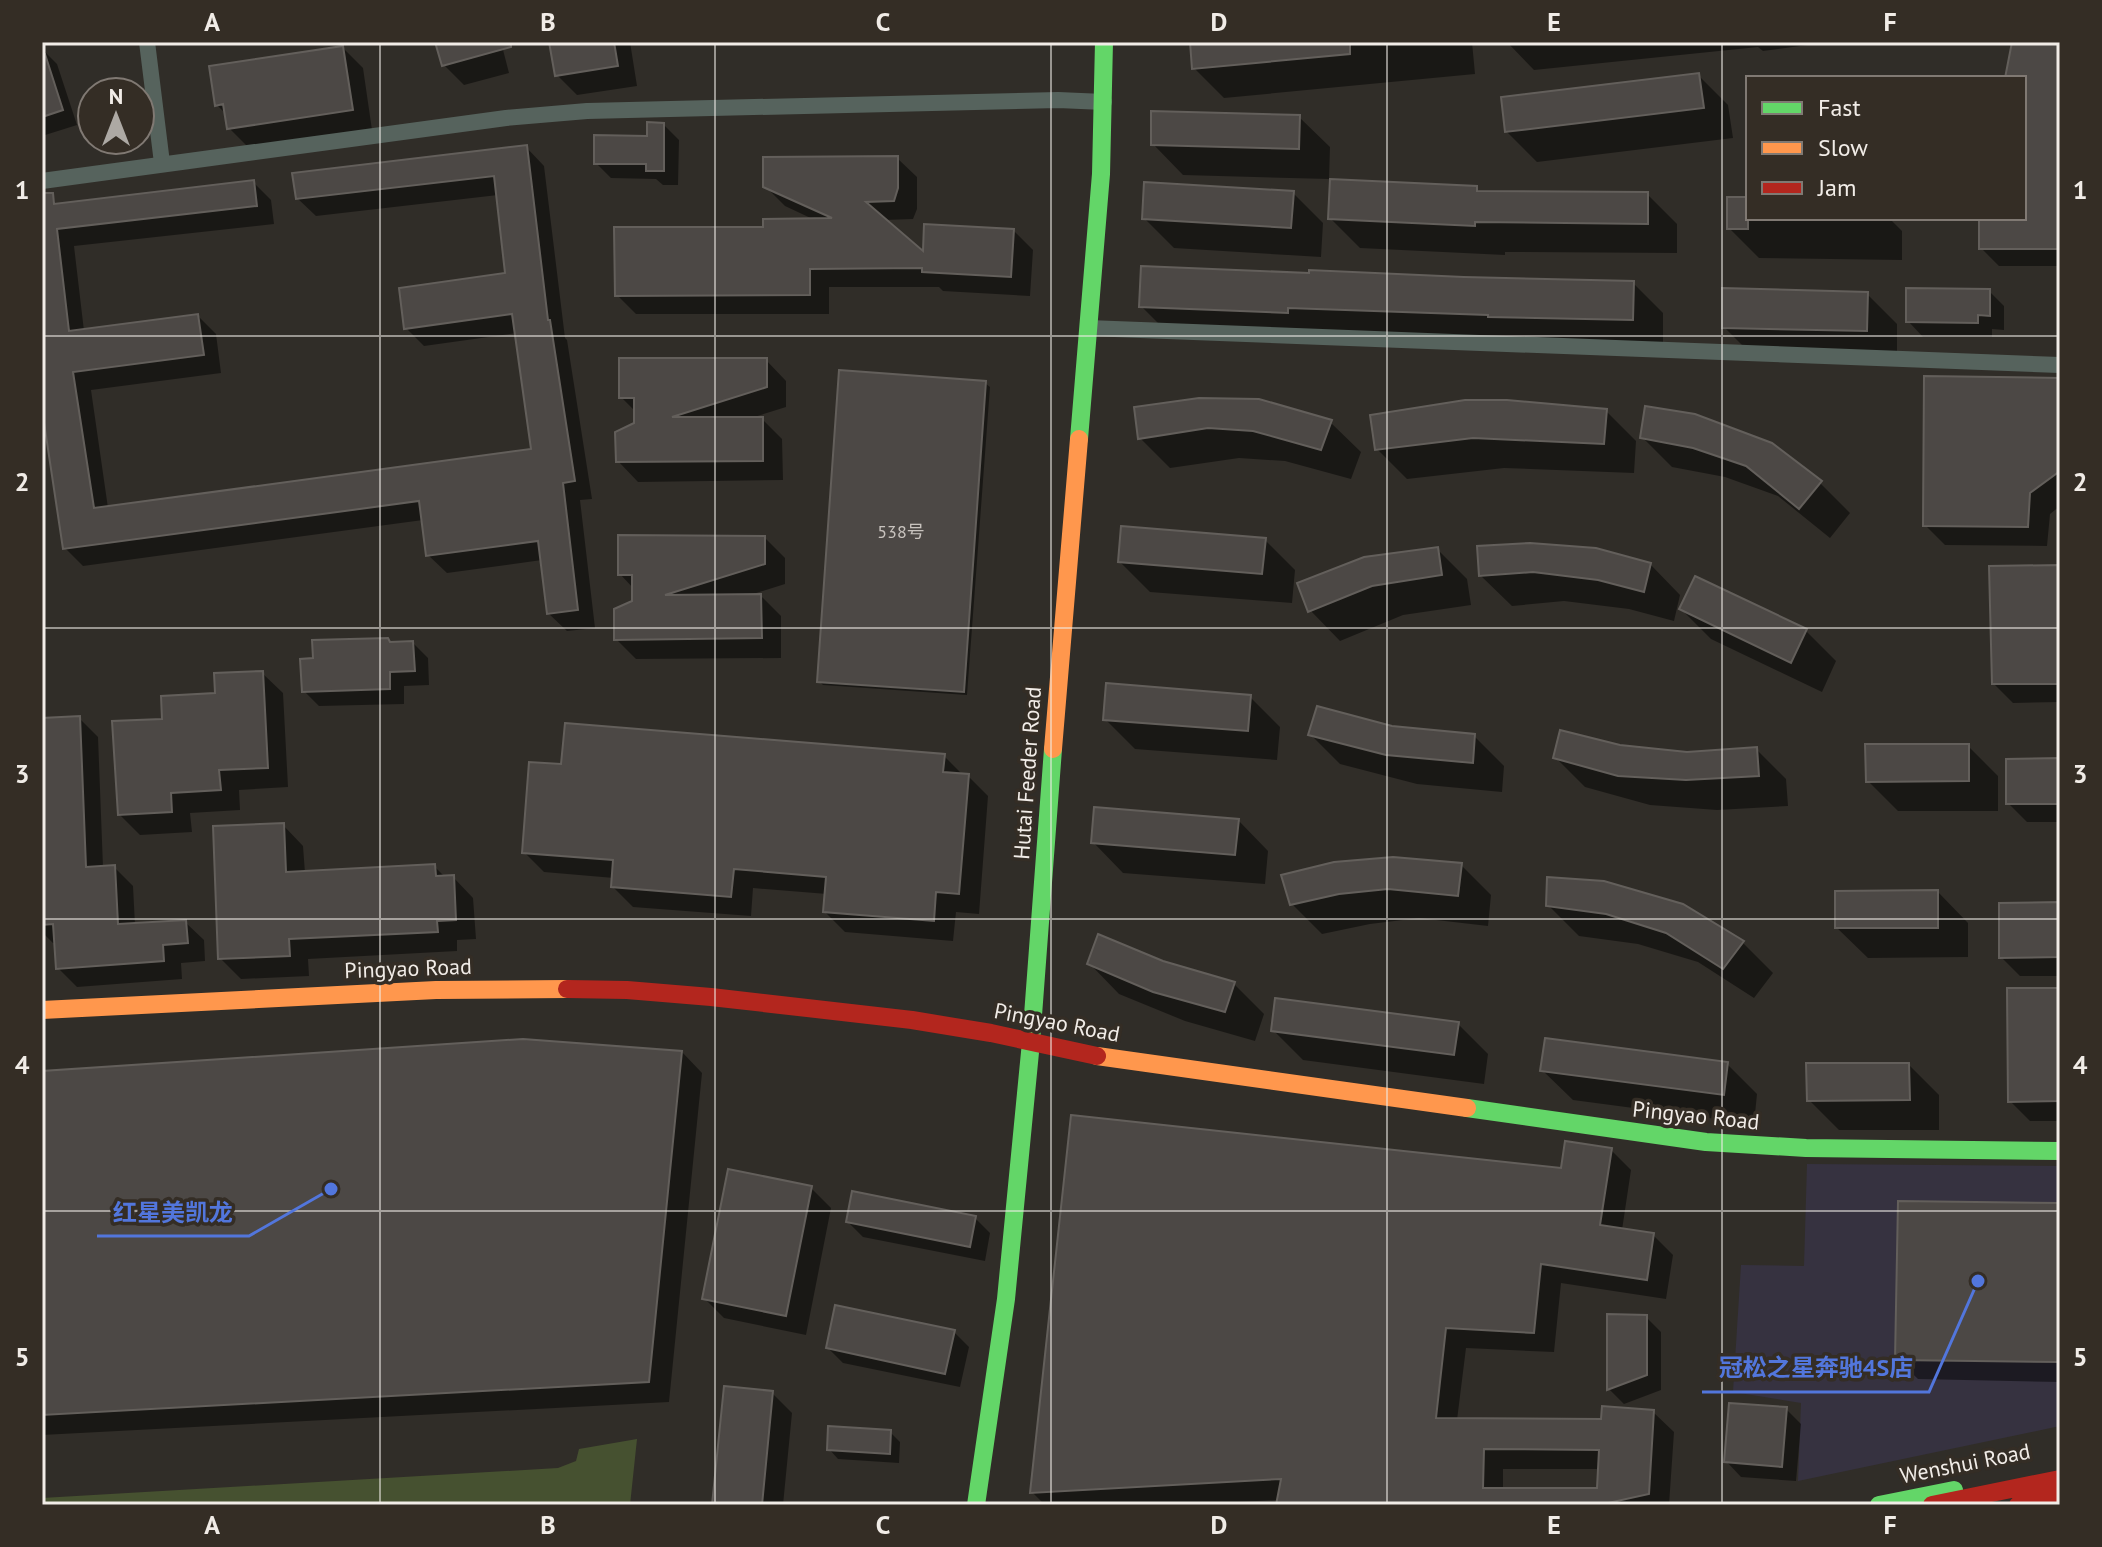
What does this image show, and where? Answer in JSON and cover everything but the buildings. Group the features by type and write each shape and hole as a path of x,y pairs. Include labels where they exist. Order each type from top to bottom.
{"main road":[{"name":"Hutai Feeder Road","path":"976,1505 1006,1299 1031,1042 1101,174 1104,42"},
{"name":"Pingyao Road","path":"42,1010 436,990 615,989 871,1015 991,1033 1087,1055 1706,1142 1806,1148 2060,1151"},
{"name":"Wenshui Road","path":"1879,1505 2060,1469"},
{"path":"1932,1505 2060,1479"},
{"path":"2018,1505 2060,1497"}],"street":[{"path":"147,42 162,163"},
{"path":"42,181 506,118 587,111 1104,102"},
{"path":"1088,328 2060,365"}],"shaded area":[{"path":"1807,1164 2060,1166 2060,1426 1798,1481 1801,1403 1733,1392 1741,1265 1804,1266"}],"green space":[{"path":"637,1439 630,1505 42,1505 42,1498 558,1468 576,1461 579,1449"}],"traffic: fast":[{"path":"1079,439 1101,174 1104,42"},
{"path":"976,1505 1006,1299 1031,1042 1053,749"},
{"path":"1467,1108 1706,1142 1806,1148 2060,1151"},
{"path":"1879,1505 1954,1490"}],"traffic: slow":[{"path":"1053,749 1079,439"},
{"path":"42,1010 436,990 567,989"},
{"path":"1097,1056 1467,1108"}],"traffic: jam":[{"path":"567,989 711,997 912,1020 1097,1056"},
{"path":"1932,1505 2060,1479"},
{"path":"2018,1505 2060,1497"}],"place":[{"name":"红星美凯龙","path":"331,1189"},
{"name":"冠松之星奔驰4S店","path":"1978,1281"}]}
